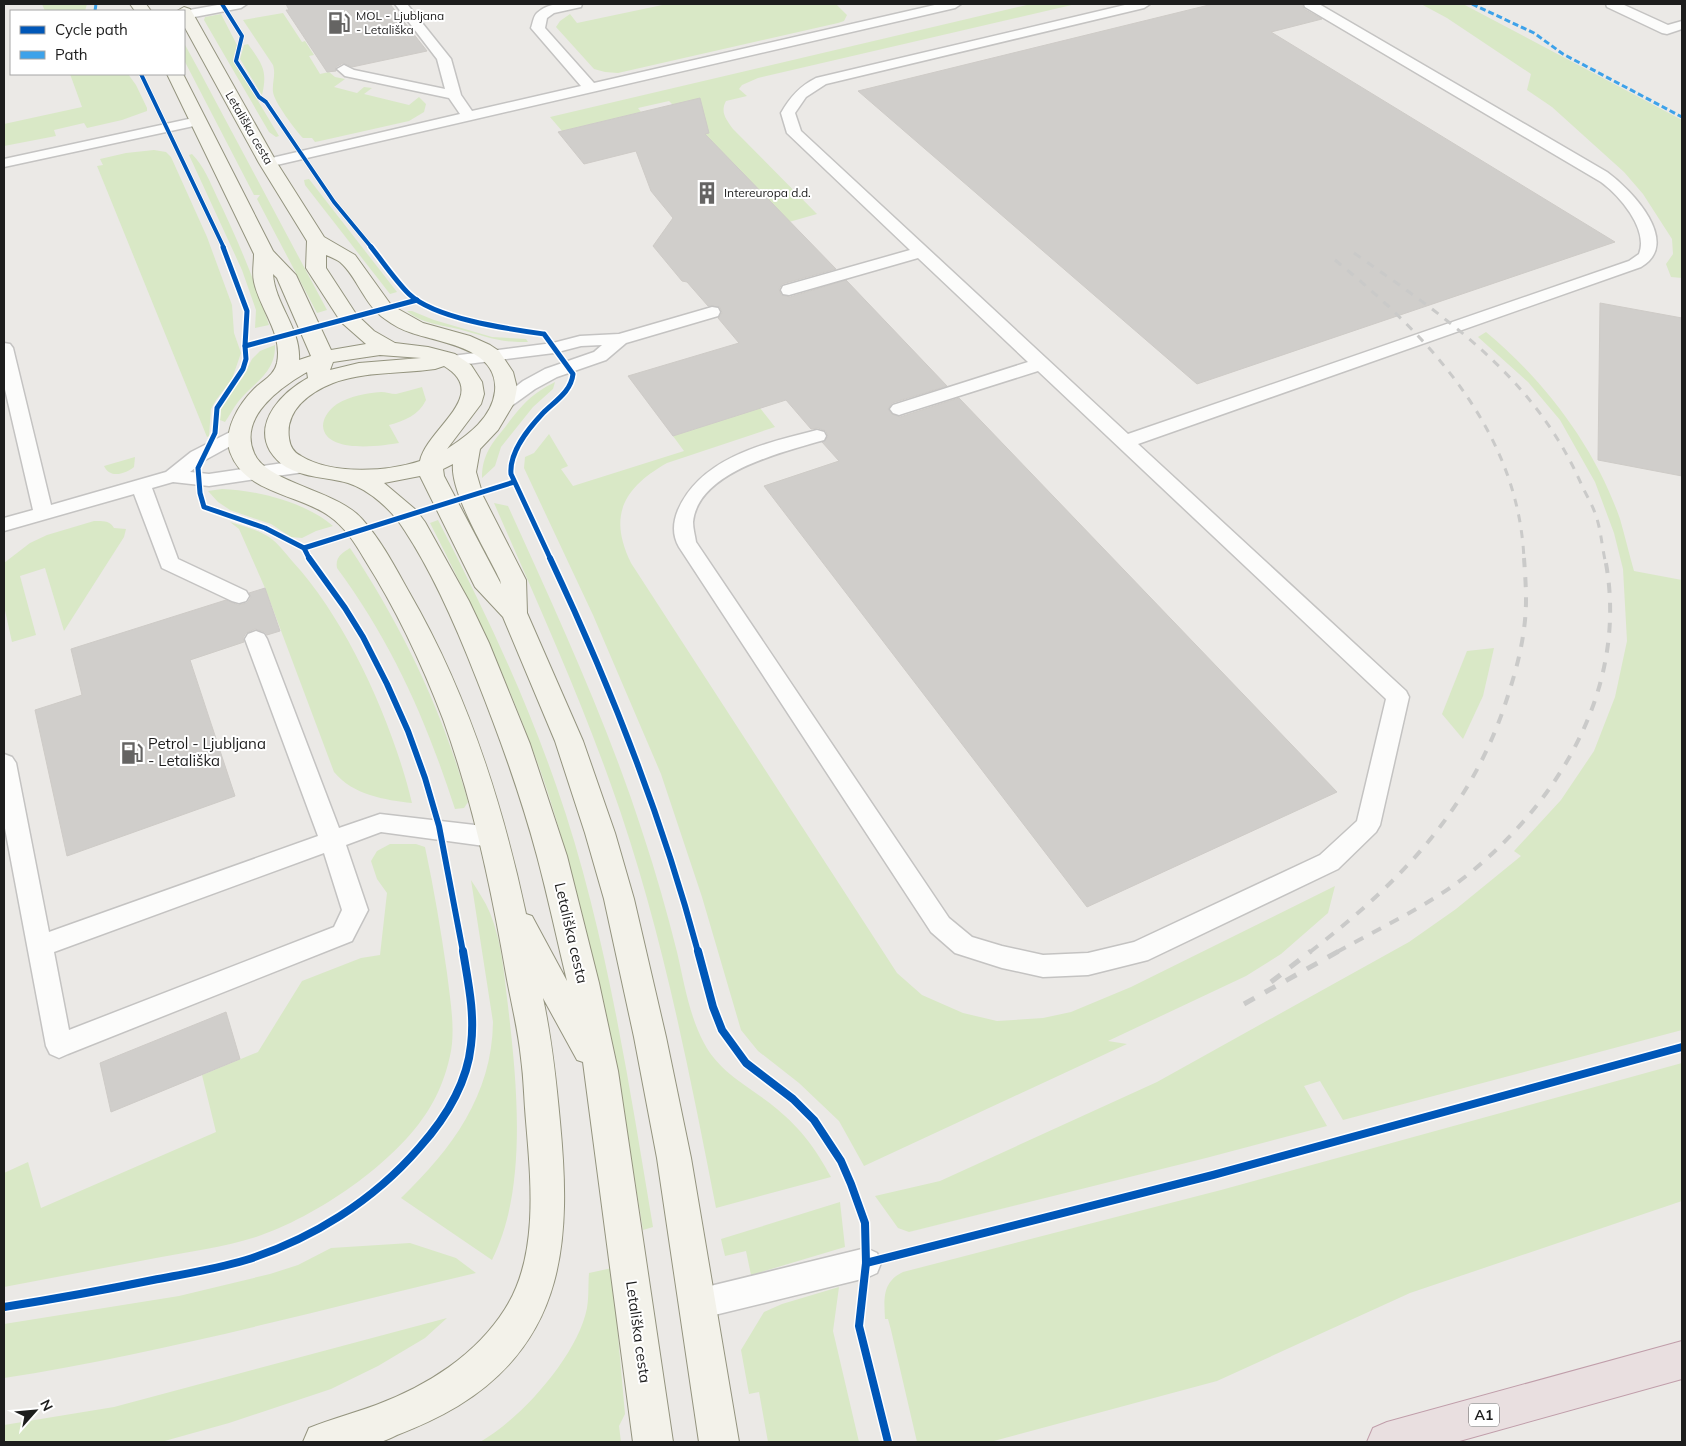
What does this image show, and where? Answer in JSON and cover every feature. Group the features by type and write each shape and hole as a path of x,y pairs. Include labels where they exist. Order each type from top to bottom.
{"highway":[{"name":"A1","path":"1387,1442 1682,1360"}],"main road":[{"name":"Letališka cesta","path":"185,15 268,163 317,241 348,259 384,309 391,314 420,330 465,343 491,355"},
{"path":"175,75 264,254 286,275 320,349 322,359 314,384"},
{"path":"317,241 316,268 348,318 367,335 387,347"},
{"path":"264,254 264,281 289,343 289,362 283,377"},
{"path":"323,1442 392,1419 438,1396 457,1384 494,1353 519,1320 535,1288 546,1234 548,1203 547,1171 537,1054 507,898 465,743 421,638 395,590 359,531 352,522 328,505 273,482 249,465 242,453 240,433 247,414 257,399 283,377 322,359 352,351 387,347 418,350 452,361 467,375 472,392 471,401 459,421 439,442 433,454 431,466"},
{"path":"491,355 500,367 506,381 504,404"},
{"name":"Letališka cesta","path":"452,361 405,368 369,368 334,375 314,384 290,401 282,410 278,419 277,442 282,452 304,466 354,477 381,491 407,516 416,528 456,601 476,643 516,744 552,856 583,983 601,1070 651,1430"},
{"name":"Letališka cesta","path":"504,404 494,420 469,449 464,472 471,496 513,580 514,612 569,741 600,833 618,899 650,1037 675,1167 719,1442"},
{"name":"Letališka cesta","path":"354,477 403,473 431,466 448,458 476,440"},
{"name":"Letališka cesta","path":"431,466 432,476 445,504 488,588 514,612"},
{"path":"507,898 552,985 601,1070"}],"lane":[{"path":"185,11 241,4"},
{"path":"401,4 444,58 454,96 468,116"},
{"path":"576,4 550,10 541,16 538,28 590,88"},
{"path":"268,163 590,88 895,12 955,4"},
{"path":"817,436 739,461 713,475 694,497 683,520 686,542 940,925 964,945 1002,957 1043,966 1088,964 1139,952 1330,862 1368,825 1398,697 794,133 788,113 795,100 805,89 820,81 1144,4"},
{"path":"1125,442 1625,268 1635,264 1647,255 1651,246 1648,232 1622,192 1588,166 1310,4"},
{"path":"1612,4 1667,30 1682,25"},
{"path":"344,69 350,73 454,96"},
{"path":"4,163 198,121"},
{"path":"789,290 921,252"},
{"path":"452,361 554,348 580,341 620,339 712,312"},
{"path":"504,404 529,385 600,356 620,339"},
{"path":"4,348 43,513"},
{"path":"899,410 1040,364"},
{"path":"4,525 173,476 198,456 240,433"},
{"name":"Letališka cesta","path":"173,476 209,480 304,466"},
{"path":"141,485 169,563 239,596"},
{"path":"4,763 14,866 40,946 59,1046 343,934 355,910 332,841 256,639"},
{"path":"40,946 380,823 492,837"},
{"path":"698,1304 866,1263"}],"green space":[{"path":"42,4 87,4 85,10 45,10"},
{"path":"667,4 836,4 847,15 844,21 838,23 618,73 594,69 556,27 560,21 570,14 577,23"},
{"path":"1031,4 1076,4 758,78 742,85 739,89 747,96 726,101 724,112 726,119 733,129 817,214 789,222 669,101 638,108 641,112 562,131 550,117"},
{"path":"1421,4 1463,4 1682,120 1682,278 1671,277 1666,264 1673,254 1672,239 1643,194 1624,172 1552,107 1527,90 1531,74 1447,18"},
{"path":"283,13 302,42 305,41 314,55 309,56 320,74 329,72 335,77 345,79 334,87 357,93 364,87 372,88 364,94 409,105 419,97 426,104 424,112 409,121 320,141 315,142 312,138 303,138 274,97 273,65 243,20"},
{"path":"221,14 237,45 233,59 279,136 276,137 269,132 204,20 205,17"},
{"path":"248,44 257,57 264,73 262,95 240,59 244,45"},
{"path":"185,45 327,310 317,313 257,199 260,195 254,195 185,62"},
{"path":"70,75 129,75 136,85 147,111 122,120 87,128 84,123 54,130 56,136 4,146 4,124 82,107"},
{"path":"154,150 166,152 171,157 207,237 232,305 234,333 241,353 232,379 211,409 209,436 207,437 97,166 103,165 100,159 126,153"},
{"path":"192,154 206,174 232,228 252,276 269,325 255,328 256,310 242,270 189,155"},
{"path":"309,179 397,292 390,294 305,185 304,180"},
{"path":"407,311 492,337 526,339 528,342 500,340 431,323"},
{"path":"1486,332 1508,351 1548,394 1582,441 1597,466 1620,519 1634,571 1682,580 1682,1030 1343,1120 1320,1081 1304,1086 1327,1126 909,1232 898,1228 875,1196 940,1181 1157,1082 1409,942 1456,909 1521,856 1514,851 1561,800 1594,751 1615,697 1627,641 1623,569 1614,533 1595,482 1560,420 1528,382 1478,337"},
{"path":"275,345 272,363 263,377 238,402 225,422 220,420 221,407 243,377 252,359 260,351"},
{"path":"555,382 553,389 533,407 501,447 495,466 482,478 486,456 496,438 527,401 539,391"},
{"path":"422,387 426,400 419,410 405,419 389,425 399,443 380,446 355,446 333,441 326,435 323,423 326,416 332,408 342,401 364,394 381,392 396,394"},
{"path":"760,408 775,427 667,463 652,473 630,493 621,517 624,546 631,563 897,973 922,995 963,1013 997,1021 1043,1018 1071,1012 1131,987 1335,886 1328,913 1281,954 1246,976 1108,1041 1127,1044 864,1166 839,1121 799,1083 758,1051 741,1030 702,897 661,774 593,615 524,468 525,457 534,453 549,434 568,466 561,469 573,486 684,451 673,436"},
{"path":"135,457 134,467 126,472 110,473 104,466"},
{"path":"222,489 266,495 296,504 333,526 302,538 291,537 271,524 230,510 218,502 208,491"},
{"path":"494,503 508,506 545,587 614,751 652,863 691,1010 704,1043 727,1072 767,1101 794,1124 813,1148 831,1177 716,1208 671,993 644,887 628,834 583,711"},
{"path":"438,520 487,618 544,751 589,894 625,1060 653,1227 643,1230 603,1008 578,898 563,844 535,755 508,687 430,523"},
{"path":"94,521 105,522 114,528 126,529 124,537 64,631 45,568 20,576 36,635 12,642 4,606 4,563 30,543 47,535"},
{"path":"230,522 260,532 276,542 313,586 332,614 366,675 380,708 404,772 412,803 370,795 350,786 334,772 265,588 239,529"},
{"path":"350,548 387,608 419,671 458,768 468,802 464,808 455,809 432,744 406,684 375,625 337,568 338,558"},
{"path":"1494,648 1483,696 1463,739 1442,714 1467,651"},
{"path":"390,844 416,844 425,847 440,926 452,1014 452,1046 444,1076 433,1103 415,1129 376,1168 353,1186 304,1216 256,1237 232,1244 4,1287 4,1173 28,1162 41,1208 216,1132 202,1075 258,1052 302,981 361,958 380,955 387,893 377,879 371,861 377,851"},
{"path":"471,880 490,913 500,947 511,1036 516,1101 517,1135 511,1201 503,1232 492,1260 401,1198 437,1160 466,1119 477,1097 491,1049 493,1022"},
{"path":"1682,1063 1682,1201 1410,1293 1217,1381 990,1442 917,1442 891,1330 888,1319 885,1319 885,1298 888,1286 896,1276 903,1272 1221,1190"},
{"path":"840,1202 845,1247 751,1275 746,1251 725,1256 721,1239"},
{"path":"410,1243 456,1258 476,1273 182,1344 4,1378 4,1324 179,1296 270,1274 298,1265 331,1248"},
{"path":"612,1268 625,1414 619,1426 621,1442 480,1442 513,1418 546,1384 572,1346 582,1326 588,1304 589,1273"},
{"path":"839,1287 833,1331 859,1442 768,1442 759,1392 749,1394 741,1350 764,1312 782,1304"},
{"path":"447,1318 425,1338 378,1366 331,1389 229,1423 161,1442 4,1442 4,1425 114,1407"}],"building":[{"path":"286,4 390,4 427,51 352,67 343,63 336,67 336,71 327,72 286,10 289,10"},
{"path":"1213,4 1302,4 1304,9 1322,19 1271,32 1615,242 1197,384 858,91"},
{"path":"700,98 709,133 705,134 836,269 782,284 779,289 781,295 790,297 846,280 947,386 892,403 888,409 892,414 900,417 959,398 1337,792 1087,907 764,486 839,461 822,442 828,437 826,431 818,428 811,429 786,400 673,436 628,376 739,343 718,318 722,313 720,307 708,306 687,282 682,281 653,246 673,218 651,191 636,151 584,164 558,132"},
{"path":"1600,303 1682,318 1682,476 1598,460"},
{"name":"Petrol - Ljubljana - Letališka","path":"265,588 280,631 267,635 265,632 255,629 246,633 243,638 244,642 190,660 235,796 67,856 35,710 82,695 71,649 226,600 238,605 247,603 251,597 249,593"},
{"path":"226,1012 240,1059 111,1112 100,1063"}],"railway":[{"path":"1354,253 1455,327 1515,383 1541,414 1564,449 1593,507 1605,560"},
{"path":"1335,260 1370,289 1435,355 1463,391 1487,429 1506,470 1518,513 1524,560"},
{"path":"1310,952 1376,897 1405,868 1456,805 1477,769 1495,731 1519,656 1526,611 1524,558"},
{"path":"1337,952 1426,903 1460,881 1508,838 1538,805 1563,768 1583,730 1598,689 1608,647 1610,603 1605,558"},
{"path":"1271,982 1311,951"},
{"path":"1244,1004 1339,951"}],"marked path":[{"path":"95,10 96,4"},
{"path":"1472,4 1534,33 1563,54 1682,117"}],"cycle path":[{"path":"222,4 242,36 236,61 259,97 266,102 334,202 410,295 423,304 441,312 502,328 544,334 573,374 572,384 541,415 514,451 510,465 511,474 567,594 633,751 672,859 713,1007 722,1030 746,1063 793,1099 814,1120 841,1161 851,1184 865,1223 866,1263 859,1326 888,1442"},
{"path":"141,75 221,241 247,311 245,346 417,300"},
{"path":"245,346 246,359 243,369 217,408 215,433 198,468 200,493 204,507 265,528 304,548"},
{"path":"4,1307 116,1288 211,1269 246,1260 277,1249 324,1226 368,1197 407,1162 440,1122 454,1098 465,1073 471,1046 472,1016 469,985 439,826 417,754 402,715 387,684 354,622 312,564 304,548 514,482"},
{"path":"866,1263 1213,1175 1682,1047"}],"place":[{"name":"MOL - Ljubljana - Letališka","path":"339,23"},
{"name":"Intereuropa d.d.","path":"707,193"},
{"name":"Petrol - Ljubljana - Letališka","path":"132,753"}]}
